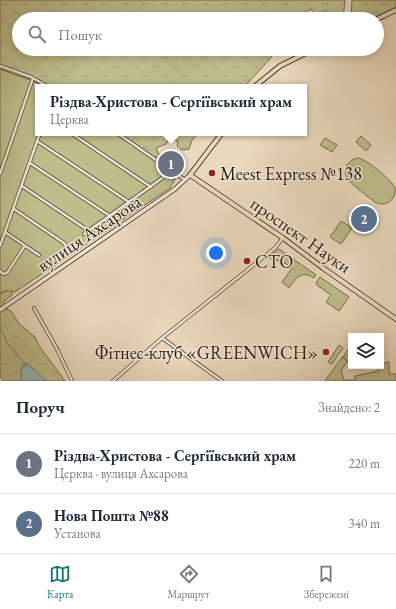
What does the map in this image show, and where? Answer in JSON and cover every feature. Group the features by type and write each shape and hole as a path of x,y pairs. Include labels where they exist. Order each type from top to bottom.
{"main road":[{"path":"384,16 396,10"},
{"path":"258,84 280,66 300,56"},
{"path":"190,175 220,136"},
{"name":"вулиця Ахсарова","path":"0,310 166,196 185,181 190,175"},
{"name":"проспект Науки","path":"190,175 283,238 321,267 396,319"}],"street":[{"path":"0,67 33,78 44,84"},
{"path":"0,174 33,78"},
{"path":"0,246 39,136"},
{"path":"75,136 151,187"},
{"path":"121,136 185,181"},
{"path":"38,141 129,202"},
{"path":"30,163 110,216"},
{"path":"84,234 161,180 169,170"},
{"path":"22,186 89,231"},
{"path":"14,209 64,243 69,251"},
{"path":"5,232 39,255"},
{"path":"113,381 162,338 275,248 283,238"},
{"path":"0,271 5,274 7,273 24,248 24,245"},
{"path":"34,308 58,351 72,381"},
{"path":"162,338 222,381"}],"green space":[{"path":"0,0 345,0 344,12 326,12 325,10 322,12 313,12 311,9 305,12 12,12 12,56 272,56 247,84 39,84 0,69"},
{"path":"352,0 396,0 396,8 384,13 384,12 351,12"},
{"path":"0,69 39,84 35,84 35,136 119,136 174,174 175,179 170,188 15,292 5,291 0,293"},
{"path":"119,136 195,136 192,140 189,149 182,150 177,146 178,142 172,138 169,139 166,144 156,148 158,153 164,158 158,162"},
{"path":"361,136 371,145 366,151 356,142"},
{"path":"325,138 337,145 332,152 320,145"},
{"path":"358,158 367,162 390,181 395,189 392,200 379,204 349,181 345,172 346,167 348,163"},
{"path":"341,221 352,228 341,244 330,237"},
{"path":"279,249 316,275 314,278 306,275 299,276 289,288 282,282 292,268 285,263 283,264 268,257"},
{"path":"320,277 349,297 339,311 326,302 331,295 317,285 316,283"},
{"path":"5,291 12,291 12,295 3,302 8,310 11,311 20,325 35,337 39,346 65,381 4,381 0,377 0,294"},
{"path":"339,345 343,348 332,364 328,362"},
{"path":"348,350 348,361 343,357"},
{"path":"342,357 348,361 341,370 344,380 355,380 355,376 378,371 378,369 384,369 384,363 389,362 389,374 396,374 396,381 325,381"}],"water":[{"path":"28,364 47,381 21,381 21,368"}],"waterway":[{"path":"0,331 3,333 7,343 26,365"}],"place":[{"name":"Різдва-Христова - Сергіївський храм","path":"171,164"},
{"name":"Meest Express №138","path":"212,173"},
{"name":"Нова Пошта №88","path":"364,219"},
{"name":"СТО","path":"247,261"},
{"name":"Фітнес-клуб «GREENWICH»","path":"326,352"}]}
